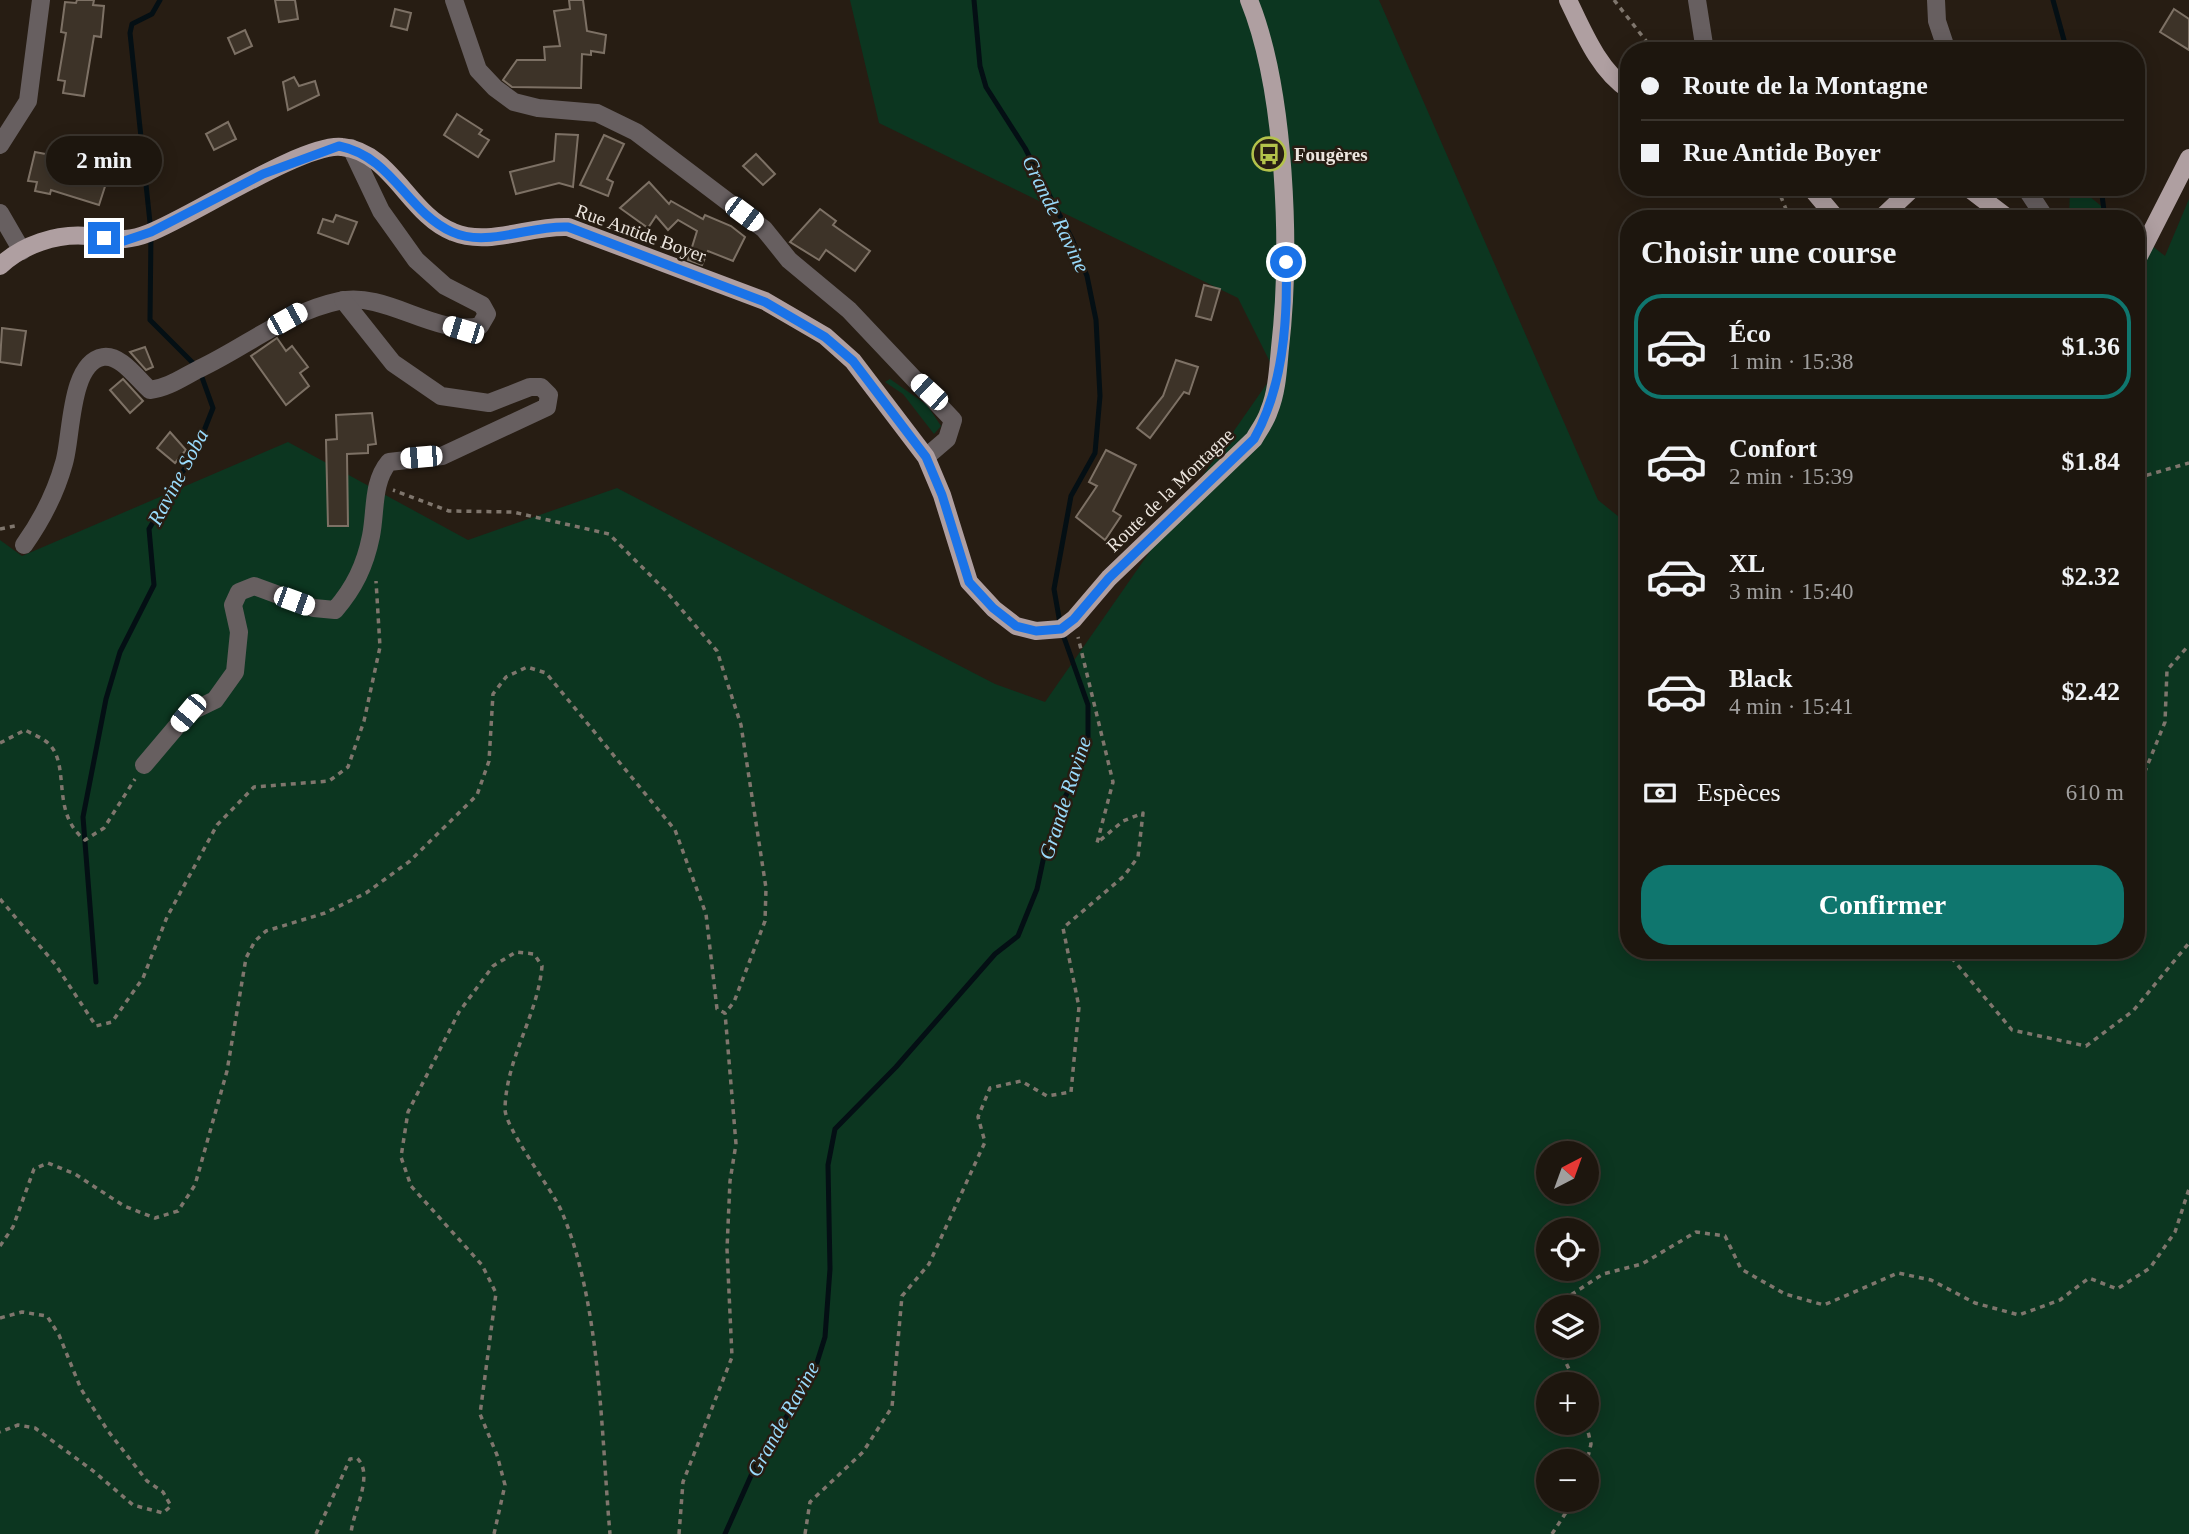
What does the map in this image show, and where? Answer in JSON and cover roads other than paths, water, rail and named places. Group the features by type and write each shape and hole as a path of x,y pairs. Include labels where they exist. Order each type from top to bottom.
{"main road":[{"name":"Route de la Montagne","path":"926,457 942,495 969,582 993,608 1016,626 1036,631 1061,629 1074,619 1109,578 1254,439 1269,412 1276,386 1287,290 1282,192 1270,71 1249,0"},
{"path":"1568,0 1588,43 1620,82"},
{"path":"0,266 43,240 85,235 124,241 151,232 263,174 321,150 339,146 351,148"},
{"name":"Rue Antide Boyer","path":"351,148 372,158 426,214 451,232 476,239 548,226 568,227 775,307 825,337 853,361 926,457"},
{"path":"2145,244 2189,158"},
{"path":"1818,196 1830,210"},
{"path":"1889,210 1904,196"},
{"path":"1979,196 1997,210"}],"street":[{"path":"0,145 28,101 41,0"},
{"path":"454,0 478,70 495,88 514,102 538,108 597,113 625,124 764,229 789,260 849,310 953,420 947,439 926,457"},
{"path":"1697,0 1704,42"},
{"path":"1936,0 1937,21 1944,42"},
{"path":"24,545 39,523 65,462 69,423 81,379 96,360 115,358 150,390 162,389 214,363 304,310 343,300 376,303 463,330 480,326 487,314 482,305 445,286 415,260 381,211 351,148"},
{"path":"0,213 22,251"},
{"path":"144,765 188,713 215,700 235,672 239,632 233,605 239,592 254,586 314,608 335,610 355,587 371,538 380,473 389,462 442,456 547,407 549,395 541,387 530,387 489,403 442,396 393,363 343,300"}],"waterway":[{"name":"Ravine Soba","path":"96,982 83,817 106,699 120,652 154,585 149,529 198,446 213,408 199,369 150,320 151,232 130,33 132,24 152,14 160,0"},
{"name":"Grande Ravine","path":"725,1534 754,1469 814,1372 825,1337 830,1269 828,1165 835,1129 896,1067 995,954 1018,936 1037,889 1044,856 1062,803 1083,762 1088,739 1088,705 1061,629 1054,589 1071,496 1095,453 1100,396 1096,320 1087,276 1072,239 1025,148 986,87 980,66 974,0"},
{"path":"2053,0 2065,42"},
{"path":"2102,196 2104,210"}],"place":[{"name":"Fougères","path":"1269,154"}]}
